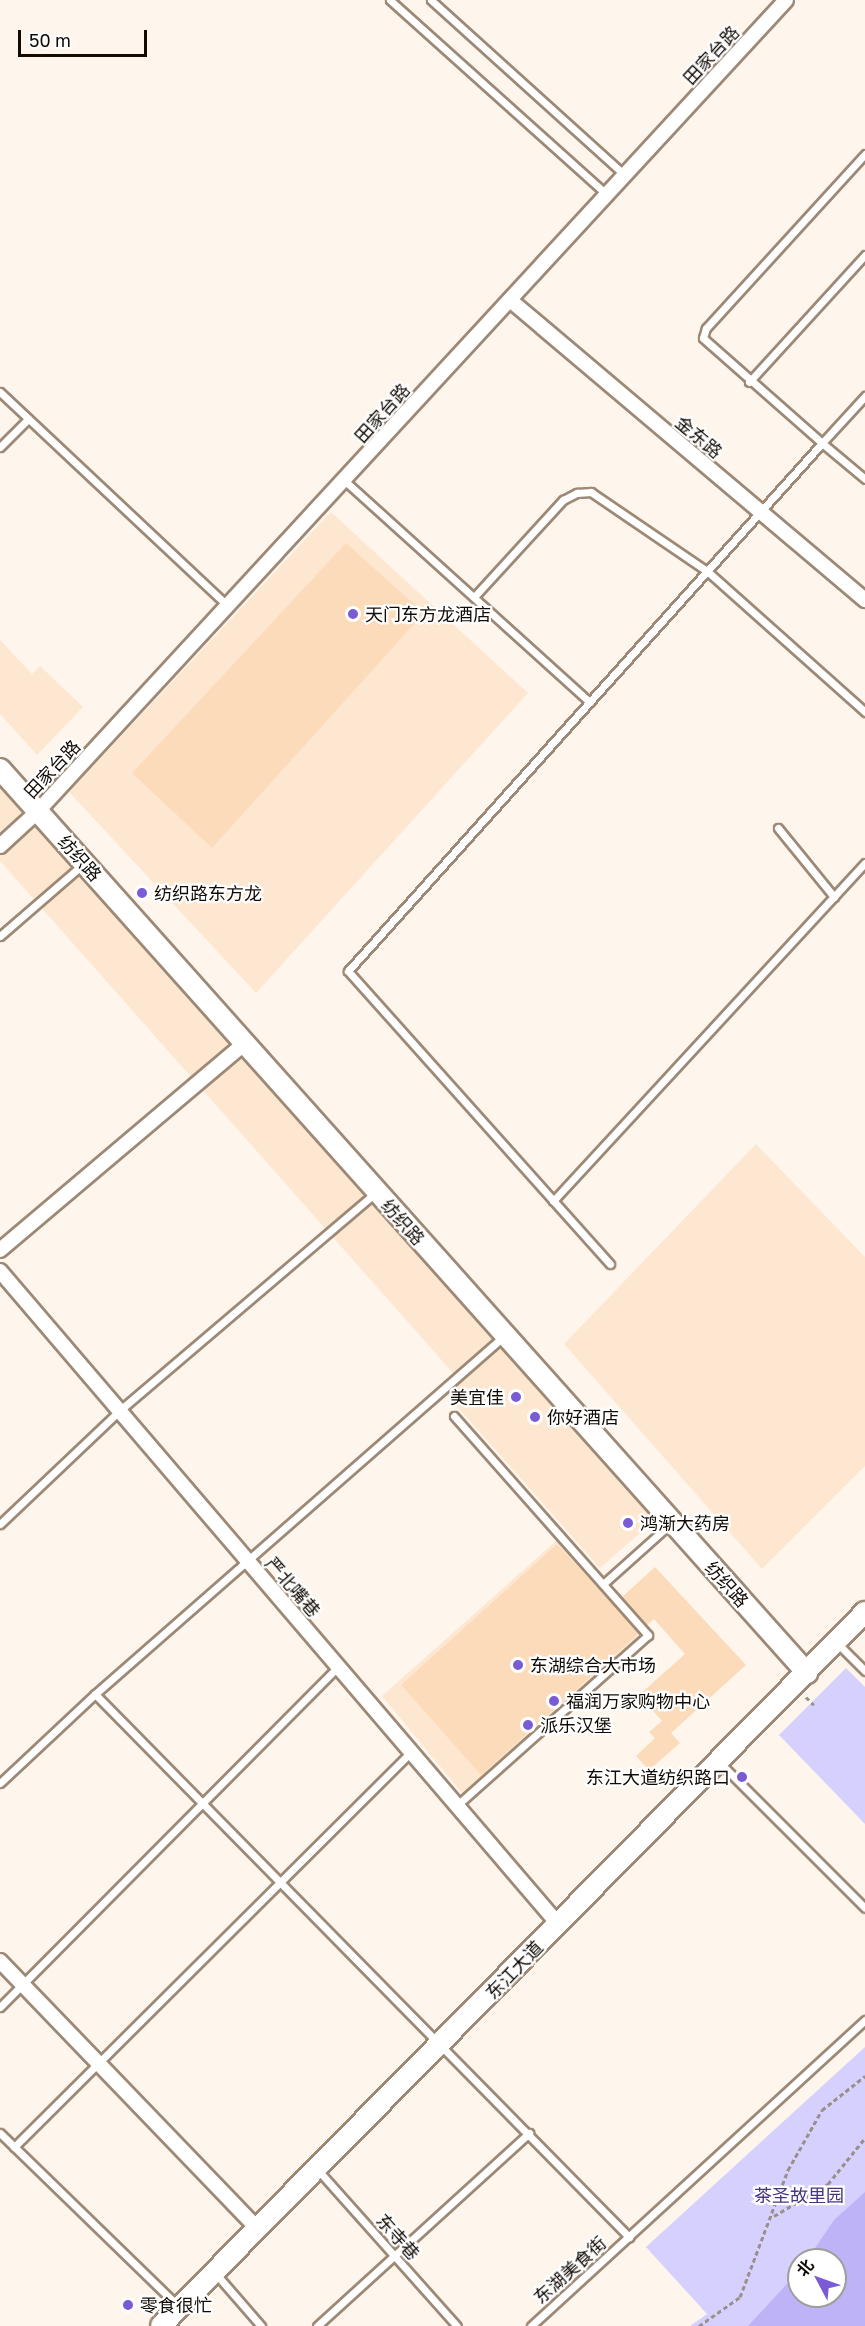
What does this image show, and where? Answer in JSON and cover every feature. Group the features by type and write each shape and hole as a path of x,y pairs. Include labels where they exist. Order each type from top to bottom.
{"street":[{"name":"田家台路","path":"0,846 38,812 786,0"},
{"name":"金东路","path":"510,300 865,600"},
{"name":"纺织路","path":"0,769 504,1336 807,1672"},
{"path":"0,1250 244,1044"},
{"name":"严北嘴巷","path":"0,1271 559,1924"},
{"name":"东江大道","path":"161,2326 443,2043 865,1612"},
{"path":"0,1961 258,2229"}],"lane":[{"path":"390,0 607,195"},
{"path":"431,0 625,175"},
{"path":"864,475 822,444 749,382 706,345 703,338 706,328 865,154"},
{"path":"749,382 865,255"},
{"path":"0,392 228,606"},
{"path":"610,1264 348,971 865,396"},
{"path":"0,447 28,419"},
{"path":"345,481 590,702"},
{"path":"474,597 563,500 577,493 591,492 707,572 865,712"},
{"path":"778,828 834,897"},
{"path":"554,1201 865,863"},
{"path":"0,936 85,864"},
{"path":"0,1524 119,1411 376,1192"},
{"path":"0,1783 95,1694 504,1336"},
{"path":"454,1416 648,1635 457,1805"},
{"path":"603,1584 672,1523"},
{"path":"836,1642 865,1671"},
{"path":"0,2007 338,1667"},
{"path":"95,1694 443,2043 629,2237"},
{"path":"14,2147 411,1752"},
{"path":"719,1762 865,1908"},
{"name":"东湖美食街","path":"531,2326 865,2020"},
{"path":"0,2133 180,2307"},
{"path":"317,2326 529,2133"},
{"name":"东寺巷","path":"317,2169 458,2326"},
{"path":"215,2272 261,2326"}],"path":[{"path":"699,2326 740,2297 788,2170 822,2110 865,2076"},
{"path":"772,2217 828,2184 865,2138"}],"shaded area":[{"path":"331,512 528,693 256,993 69,792"},
{"path":"0,640 32,674 40,666 83,707 37,755 0,714"},
{"path":"0,785 494,1337 453,1373 0,861"},
{"path":"756,1144 865,1257 865,1466 762,1569 564,1344"},
{"path":"501,1346 657,1518 600,1568 446,1394"},
{"name":"东湖综合大市场","path":"565,1533 655,1634 468,1800 382,1696"},
{"path":"865,2192 865,2326 748,2326 787,2284 787,2308 847,2308 847,2248 815,2248 834,2220"}],"green space":[{"path":"846,1668 865,1687 865,1824 779,1735"},
{"name":"茶圣故里园","path":"865,2047 865,2326 690,2326 707,2314 646,2247"}],"building":[{"path":"346,543 424,613 212,848 132,773"},
{"name":"东湖综合大市场","path":"557,1544 639,1633 481,1775 401,1685"},
{"path":"655,1567 746,1665 671,1733 680,1743 649,1770 636,1756 655,1738 649,1732 662,1721 639,1695 685,1654 654,1619 647,1625 622,1597"}],"place":[{"name":"天门东方龙酒店","path":"353,614"},
{"name":"纺织路东方龙","path":"142,893"},
{"name":"美宜佳","path":"516,1397"},
{"name":"你好酒店","path":"535,1417"},
{"name":"鸿渐大药房","path":"628,1523"},
{"name":"东湖综合大市场","path":"518,1665"},
{"name":"福润万家购物中心","path":"554,1701"},
{"name":"派乐汉堡","path":"528,1725"},
{"name":"东江大道纺织路口","path":"742,1777"},
{"name":"零食很忙","path":"128,2305"}]}
